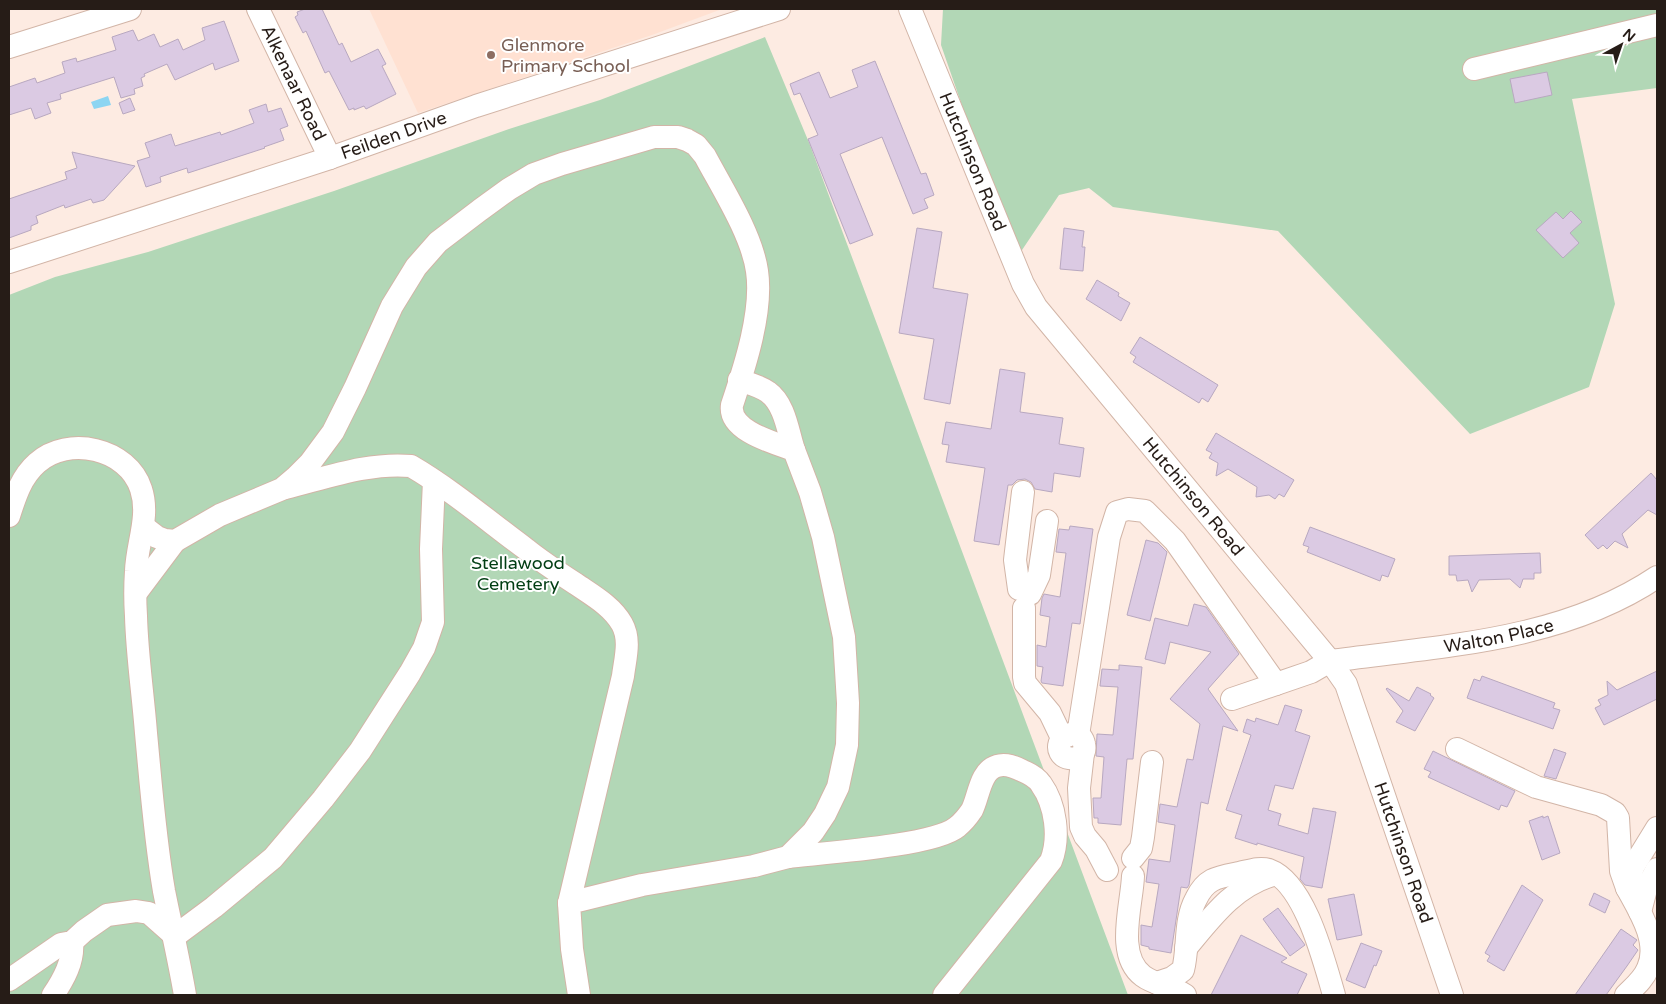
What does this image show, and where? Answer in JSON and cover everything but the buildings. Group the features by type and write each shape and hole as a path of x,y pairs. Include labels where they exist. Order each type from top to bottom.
{"street":[{"path":"9,48 130,9"},
{"name":"Alkenaar Road","path":"258,9 330,158"},
{"name":"Feilden Drive","path":"9,262 330,158 476,106 779,9"},
{"name":"Hutchinson Road","path":"910,9 1023,284 1036,307 1330,661 1351,694 1452,995"},
{"path":"1474,69 1657,25"},
{"path":"282,488 310,463 333,432 392,306 416,266 438,242 491,202 534,174 562,164 654,138 678,137 696,145 705,156 747,237 757,271 758,297 755,325 731,410 736,422 747,431 794,450"},
{"path":"739,380 767,390 775,399 784,417 810,492 823,537 844,637 848,703 847,745 838,787 814,832 788,857"},
{"path":"9,516 22,483 38,462 49,455 66,449 84,448 97,450 114,457 124,464 141,486 144,497 144,527 136,570 136,617 152,799 164,891 175,936 185,995"},
{"path":"136,594 174,541 220,515 282,488 380,466 398,465 412,466 434,481 613,612 626,633 627,647 623,676 569,903 572,949 579,995"},
{"path":"175,936 214,907 273,858 323,799 360,751 424,648 433,622 431,549 434,481"},
{"path":"1023,492 1015,560 1024,597 1024,678 1029,690 1050,713 1072,743"},
{"path":"1185,995 1144,977 1132,964 1129,956 1128,908 1132,888 1116,864 1084,836 1081,827 1079,788 1072,743 1109,537 1117,512 1128,509 1145,511 1175,541 1276,684"},
{"path":"1024,597 1039,575 1047,520"},
{"path":"144,527 158,537 174,541"},
{"name":"Walton Place","path":"1330,661 1492,639 1533,630 1598,608 1626,596 1657,577"},
{"path":"1232,699 1311,672 1330,661"},
{"path":"1457,749 1536,787 1601,805 1615,813 1618,818 1621,871 1627,888 1648,921"},
{"path":"1116,864 1140,848 1152,762"},
{"path":"569,903 642,885 754,866 788,857 895,844 945,834 957,828 972,810 985,774 992,768 1005,765 1015,767 1036,779 1045,791 1053,813 1056,833 1055,850 1051,861 944,995"},
{"path":"1627,888 1633,868 1657,828"},
{"path":"1626,995 1649,968 1651,950 1646,889 1657,869"},
{"path":"1157,983 1176,976 1182,970 1185,956 1227,900 1255,882 1277,874 1287,882 1300,901 1315,934 1334,995"},
{"path":"9,980 61,944 72,942 107,915 136,911 149,913 175,936"},
{"path":"53,995 73,953 72,942"},
{"path":"1185,956 1194,995"}],"shaded area":[{"name":"Glenmore Primary School","path":"369,9 722,9 652,35 418,113"}],"green space":[{"path":"943,9 1657,9 1657,88 1572,99 1615,304 1589,387 1470,434 1278,231 1113,207 1089,188 1059,195 1020,253 974,140 941,45"},
{"name":"Stellawood Cemetery","path":"765,37 810,145 1128,995 9,995 9,295 55,277 148,252 334,191 509,129 600,100"}],"water":[{"path":"108,96 111,105 94,109 91,102"}],"place":[{"name":"Glenmore Primary School","path":"491,55"}]}
